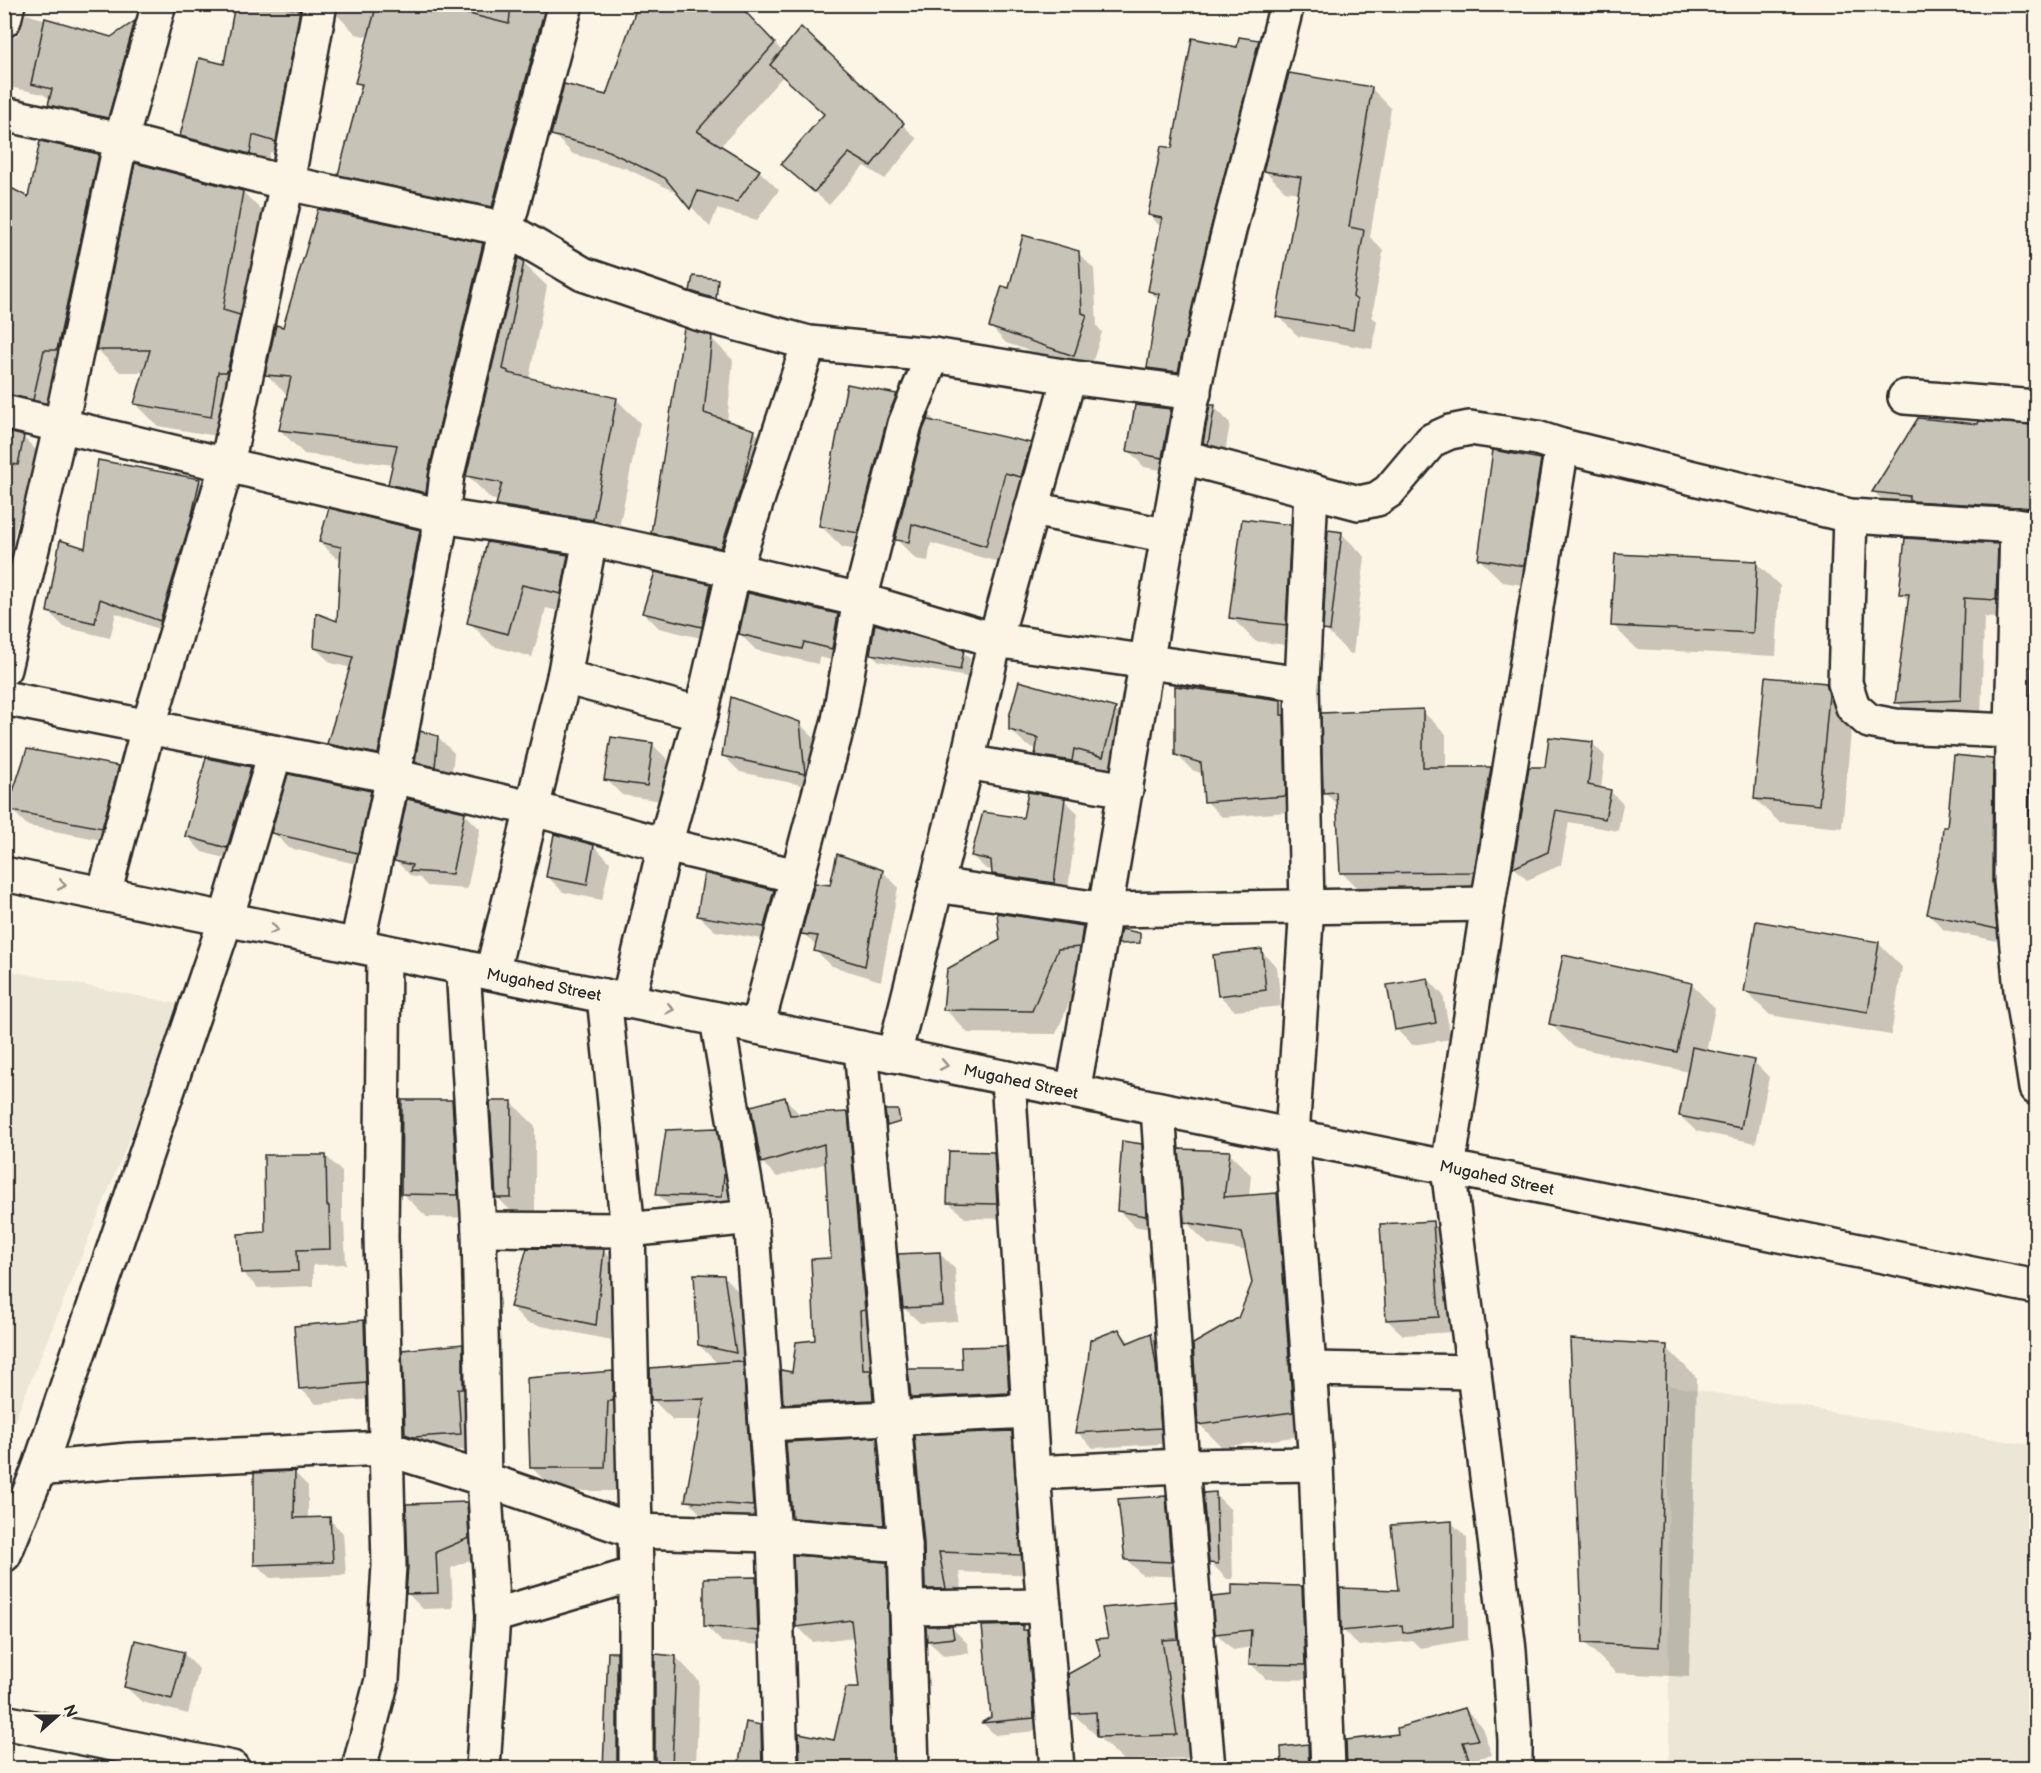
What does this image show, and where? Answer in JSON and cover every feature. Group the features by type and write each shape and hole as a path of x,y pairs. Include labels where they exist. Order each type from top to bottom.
{"street":[{"path":"4,20 8,4"},
{"path":"4,669 61,424 121,140 159,4"},
{"path":"104,894 148,728 227,464 287,183 320,4"},
{"path":"359,1768 382,1680 389,1566 371,949 393,776 442,516 447,474 506,229 566,4"},
{"path":"1073,1091 1194,393 1212,304 1287,4"},
{"path":"4,114 121,140 287,183 506,229 584,274 698,313 809,343 933,355 1069,377 1194,393"},
{"path":"636,1768 636,1574 628,1230 616,998 665,844 701,714 734,570 809,343"},
{"path":"757,1027 839,720 860,600 905,424 933,355"},
{"path":"894,1055 995,640 1069,377"},
{"path":"1905,397 2037,407"},
{"path":"4,412 442,516 590,539 734,570 860,600 995,640 1302,684"},
{"path":"1182,457 1359,503 1377,499 1389,491 1432,440 1450,432 1470,428 1537,438 1850,516 2027,526 2024,731 2011,881 2029,990 2037,1088"},
{"path":"1515,1768 1509,1650 1448,1167 1562,446"},
{"path":"1311,490 1302,684 1306,906 1292,1136 1316,1464 1328,1768"},
{"path":"1032,509 1169,536"},
{"path":"1850,516 1845,683 1853,707 1869,721 1895,726 2024,731"},
{"path":"483,1768 493,1616 484,1479 479,1229 478,970 534,809 564,677 590,539"},
{"path":"564,677 701,714"},
{"path":"4,698 393,776 534,809 797,876"},
{"path":"4,1555 39,1469 226,919 275,753"},
{"path":"967,762 1126,790"},
{"name":"Mugahed Street","path":"4,874 2037,1287"},
{"path":"936,885 1106,910 1488,904"},
{"path":"717,1019 751,1217 774,1535 781,1768"},
{"path":"861,1048 905,1545 912,1768"},
{"path":"1008,1078 1033,1473 1057,1768"},
{"path":"1158,1109 1182,1466 1208,1768"},
{"path":"479,1229 628,1230 751,1217"},
{"path":"1309,1369 1474,1372"},
{"path":"766,1424 1029,1411"},
{"path":"39,1469 129,1460 385,1448 484,1479 634,1531 774,1535 905,1545"},
{"path":"1033,1473 1182,1466 1316,1464"},
{"path":"493,1616 636,1574"},
{"path":"906,1608 1044,1606"},
{"path":"4,1722 232,1768"}],"shaded area":[{"path":"5,970 184,1005 5,1444"},
{"path":"1668,1385 2036,1446 2036,1768 1669,1768"}],"building":[{"path":"235,4 267,4 300,10 276,142 253,135 250,154 180,136 199,58 224,64"},
{"path":"377,4 429,4 509,24 511,4 546,4 492,207 338,175 362,84 355,83"},
{"path":"638,4 738,4 775,43 697,131 760,170 737,202 698,191 690,209 665,178 604,149 551,135 564,84 606,95"},
{"path":"45,18 111,37 135,21 108,118 48,105 52,89 31,84"},
{"path":"801,27 904,123 871,166 849,153 814,192 781,164 824,114 770,65"},
{"path":"1239,37 1259,40 1207,243 1178,372 1147,368 1159,294 1148,291 1162,218 1148,215 1161,146 1172,148 1192,38 1237,47"},
{"path":"1289,73 1372,87 1349,227 1364,230 1353,297 1357,300 1353,330 1276,317 1301,177 1263,171"},
{"path":"40,141 99,154 57,350 44,350 33,400 4,394 4,224 9,187 28,197"},
{"path":"135,163 243,191 223,310 240,315 227,372 218,372 211,417 134,404 150,350 96,350"},
{"path":"318,209 483,243 429,470 426,493 388,484 397,445 279,430 291,377 265,375 276,325 283,327"},
{"path":"1023,235 1079,251 1082,313 1087,315 1074,356 989,327 1002,286 1009,288"},
{"path":"518,258 524,261 503,369 508,373 617,398 593,520 496,505 502,483 466,476"},
{"path":"693,276 718,279 716,299 690,291"},
{"path":"684,328 712,336 704,413 755,430 742,485 721,548 651,533"},
{"path":"847,384 897,394 887,419 858,533 819,526"},
{"path":"1135,405 1171,409 1162,458 1127,451"},
{"path":"1210,405 1215,405 1208,444 1203,443"},
{"path":"930,413 928,420 1031,443 1021,477 1005,473 986,546 912,524 909,542 895,540 923,430"},
{"path":"1918,418 1978,424 1979,421 2037,425 2037,508 1909,501 1909,496 1872,492"},
{"path":"4,431 24,436 18,465 4,463"},
{"path":"1493,450 1541,459 1524,566 1478,559"},
{"path":"98,460 200,479 191,519 160,621 100,599 95,623 47,612 60,540 85,548"},
{"path":"329,508 420,530 378,754 327,744 353,657 314,648 316,613 337,621 341,547 319,542"},
{"path":"1242,519 1291,525 1286,625 1229,618"},
{"path":"1328,530 1342,532 1330,631 1323,630"},
{"path":"1905,538 1998,544 1996,600 1964,598 1961,700 1895,703 1909,594 1899,594"},
{"path":"487,542 568,555 561,594 522,585 508,634 467,623"},
{"path":"1615,554 1757,561 1753,633 1611,626"},
{"path":"655,572 711,584 702,627 642,613"},
{"path":"748,593 838,614 832,649 804,642 802,649 739,634"},
{"path":"875,624 964,650 960,670 870,654"},
{"path":"1765,677 1826,683 1829,695 1819,805 1754,799"},
{"path":"1019,681 1116,708 1103,757 1074,749 1072,761 1035,755 1038,738 1009,730 1009,717"},
{"path":"1175,686 1281,700 1281,715 1284,715 1286,796 1204,802 1201,763 1175,755"},
{"path":"731,697 800,722 805,774 722,756"},
{"path":"1423,709 1423,767 1491,767 1474,872 1340,873 1336,792 1323,793 1321,713"},
{"path":"420,731 438,736 435,767 415,762"},
{"path":"611,737 653,743 647,786 604,780"},
{"path":"1549,737 1593,742 1588,785 1611,790 1605,819 1556,810 1548,852 1513,868 1529,767 1545,767"},
{"path":"27,749 119,766 102,828 7,810"},
{"path":"1954,755 1993,759 1992,881 1997,929 1927,914 1941,849 1943,827 1947,827"},
{"path":"206,758 251,767 227,848 185,836"},
{"path":"288,774 371,791 358,853 271,833"},
{"path":"1028,792 1065,798 1054,883 992,874 991,860 971,856 983,812 1023,818"},
{"path":"407,799 465,812 452,874 410,871 412,865 394,861"},
{"path":"554,834 594,845 587,885 546,877"},
{"path":"837,854 883,870 865,966 814,951 818,936 801,934 815,883 830,885"},
{"path":"704,873 774,890 764,927 697,916"},
{"path":"997,913 1083,926 1080,947 1058,949 1032,1011 943,1010 947,969 1000,940"},
{"path":"1756,921 1879,942 1868,1012 1744,992"},
{"path":"1121,929 1140,933 1140,943 1118,944"},
{"path":"1262,949 1266,990 1218,996 1213,955"},
{"path":"1563,955 1692,983 1677,1052 1549,1024"},
{"path":"1428,978 1436,1023 1395,1030 1387,985"},
{"path":"1692,1047 1754,1060 1741,1128 1679,1116"},
{"path":"785,1097 790,1115 848,1112 865,1310 860,1311 863,1370 871,1370 873,1400 783,1404 781,1370 792,1372 796,1342 815,1340 811,1259 831,1258 824,1144 761,1163 751,1106"},
{"path":"402,1100 452,1100 458,1195 401,1194"},
{"path":"490,1101 512,1101 511,1198 496,1198"},
{"path":"885,1110 898,1110 900,1122 887,1126"},
{"path":"717,1128 724,1173 722,1197 656,1195 666,1130"},
{"path":"1122,1141 1142,1144 1146,1216 1117,1211"},
{"path":"1179,1149 1230,1151 1224,1197 1277,1193 1293,1412 1198,1425 1193,1344 1238,1318 1252,1283 1242,1232 1184,1222"},
{"path":"949,1151 994,1152 997,1204 947,1203"},
{"path":"264,1155 326,1155 330,1249 297,1250 298,1271 241,1273 238,1234 265,1232"},
{"path":"1433,1221 1439,1317 1386,1320 1380,1224"},
{"path":"527,1248 604,1249 596,1325 510,1307"},
{"path":"940,1252 943,1306 903,1308 898,1254"},
{"path":"694,1274 724,1275 736,1353 698,1345"},
{"path":"364,1320 366,1383 299,1389 294,1326"},
{"path":"1119,1329 1127,1343 1151,1333 1161,1428 1075,1433 1090,1340"},
{"path":"1570,1339 1667,1345 1659,1647 1583,1643"},
{"path":"463,1344 463,1389 458,1389 461,1434 413,1437 405,1434 402,1350"},
{"path":"1006,1346 1009,1393 911,1398 908,1369 962,1369 961,1347"},
{"path":"743,1362 753,1506 685,1501 704,1399 651,1400 650,1368"},
{"path":"613,1371 613,1401 608,1401 605,1468 530,1468 527,1378"},
{"path":"1012,1431 1021,1555 939,1552 946,1589 925,1589 924,1543 914,1435"},
{"path":"877,1437 884,1525 792,1518 786,1442"},
{"path":"295,1471 294,1518 330,1517 333,1562 254,1565 254,1473"},
{"path":"1216,1492 1218,1564 1209,1563 1203,1493"},
{"path":"1166,1496 1171,1562 1125,1560 1118,1499"},
{"path":"467,1502 469,1538 436,1552 438,1593 406,1594 408,1566 406,1504"},
{"path":"1452,1521 1453,1625 1403,1633 1402,1625 1341,1631 1340,1588 1398,1590 1391,1525"},
{"path":"793,1555 887,1562 893,1763 800,1768 799,1733 834,1740 846,1688 859,1688 851,1620 796,1627"},
{"path":"756,1577 758,1631 704,1626 704,1578"},
{"path":"1232,1584 1302,1586 1305,1665 1249,1664 1251,1630 1215,1634 1212,1597 1232,1595"},
{"path":"1175,1601 1178,1639 1162,1640 1177,1735 1097,1737 1096,1712 1071,1714 1068,1674 1101,1656 1096,1639 1108,1638 1102,1608"},
{"path":"1023,1625 1023,1630 1027,1630 1034,1718 981,1723 991,1717 982,1626"},
{"path":"926,1626 952,1626 954,1638 927,1641"},
{"path":"135,1640 184,1652 172,1699 124,1687"},
{"path":"608,1652 617,1652 617,1768 603,1768"},
{"path":"655,1654 676,1656 672,1768 655,1768"},
{"path":"1465,1708 1478,1740 1463,1742 1470,1762 1445,1768 1347,1768 1346,1740 1398,1734 1397,1728"},
{"path":"746,1722 761,1725 762,1768 738,1768"},
{"path":"1308,1744 1309,1768 1282,1768 1281,1747"}]}
